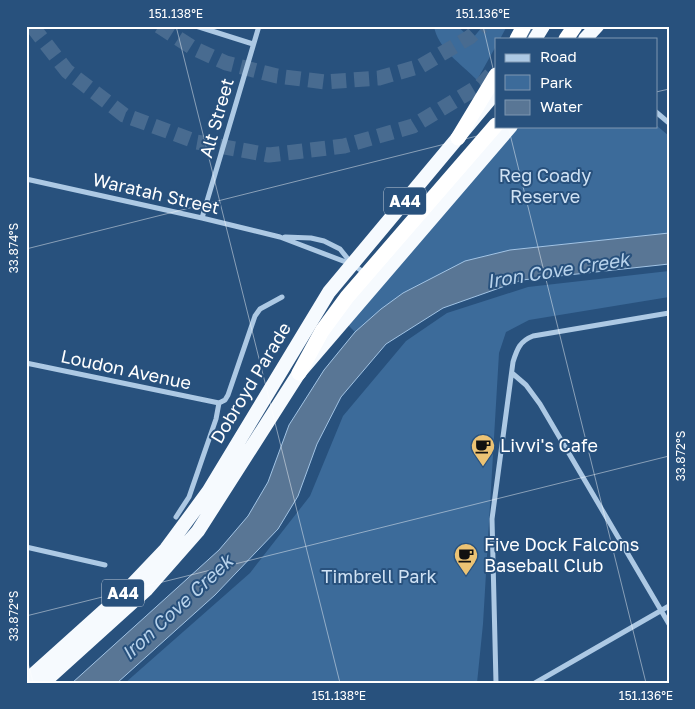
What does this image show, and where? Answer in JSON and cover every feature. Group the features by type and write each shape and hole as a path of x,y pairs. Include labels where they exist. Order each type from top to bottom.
{"highway":[{"path":"518,38 524,26"},
{"path":"536,38 543,26"},
{"path":"567,38 575,26"},
{"path":"586,38 596,26"},
{"path":"458,138 495,77"},
{"name":"Dobroyd Parade","path":"26,682 125,592 166,549 198,508 329,292 495,93"},
{"path":"299,373 322,331 372,278 495,126"},
{"name":"A44","path":"372,278 509,128"},
{"name":"Dobroyd Parade","path":"43,683 148,589 198,531 299,373"}],"street":[{"path":"196,26 254,44"},
{"name":"Alt Street","path":"202,218 259,26"},
{"path":"658,114 669,123"},
{"name":"Waratah Street","path":"26,179 280,237 352,264 372,278"},
{"name":"Waratah Street","path":"280,237 311,238 324,241 340,249 352,264"},
{"name":"Dobroyd Parade","path":"176,517 189,496 219,403 225,400 228,395 255,316 260,309 282,297"},
{"path":"496,683 492,519 517,349 524,340 553,332 669,312"},
{"name":"Loudon Avenue","path":"26,363 219,403"},
{"path":"512,374 526,385 540,404 669,624"},
{"path":"26,547 105,565"},
{"path":"535,683 669,606"}],"green space":[{"path":"434,26 457,26 472,39 483,26 507,26 501,38 495,38 495,48 477,80 445,49 436,34"},
{"name":"Reg Coady Reserve","path":"658,127 669,136 669,233 510,250 403,293 355,332 347,324 515,128"},
{"name":"Timbrell Park","path":"669,271 669,297 529,320 506,332 499,353 483,624 477,683 125,683 250,573 310,496 343,416 406,341 447,313 528,287"}],"water":[{"name":"Iron Cove Creek","path":"669,233 669,264 522,280 443,308 386,344 341,397 317,444 298,496 278,529 215,595 117,683 72,683 219,550 248,516 268,482 289,425 324,370 355,332 381,309 403,293 465,261 510,250"}],"tunnel":[{"path":"32,26 67,71 124,115 197,142 269,155 344,146 413,126 481,85 495,70"},
{"path":"159,26 193,48 226,63 277,76 325,82 379,78 421,66 470,37 482,26"},
{"path":"526,38 535,26"}],"place":[{"name":"Livvi's Cafe","path":"483,467"},
{"name":"Five Dock Falcons Baseball Club","path":"466,576"}]}
